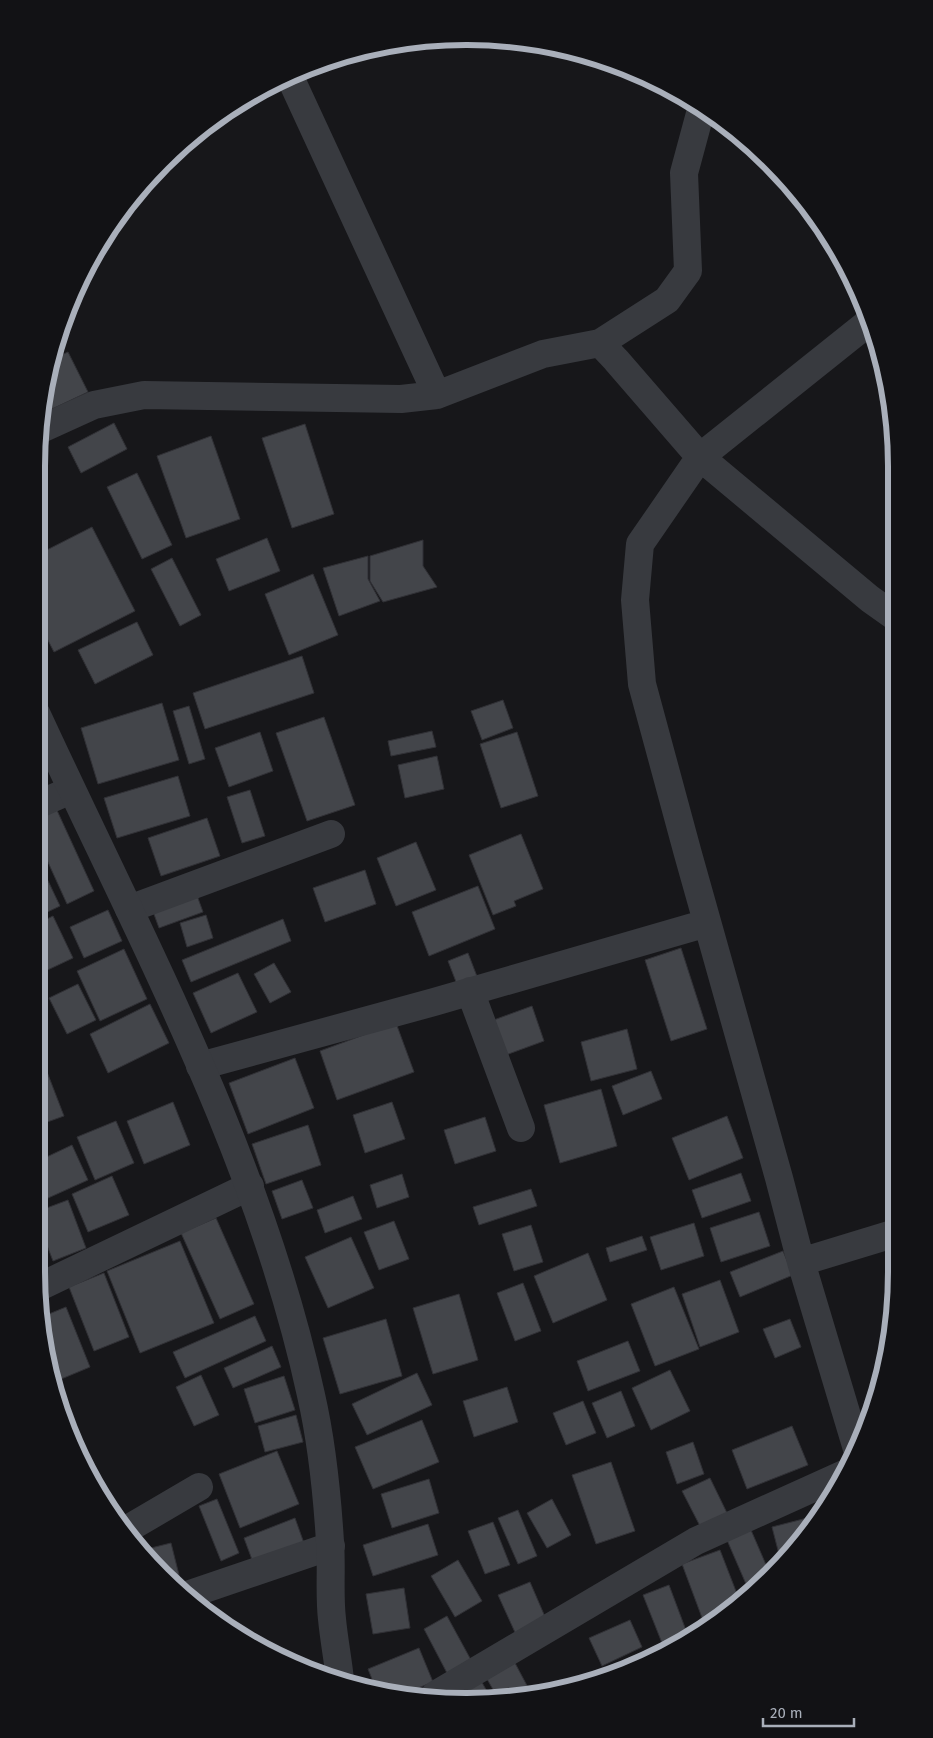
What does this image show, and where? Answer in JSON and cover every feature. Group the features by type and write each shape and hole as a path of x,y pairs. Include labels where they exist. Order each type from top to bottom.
{"street":[{"path":"293,82 437,395"},
{"path":"47,426 94,405 144,395 383,398 437,395 543,354 600,343 667,300 688,271 684,173 700,115"},
{"path":"854,1438 801,1262 642,684 635,600 640,544 700,457 864,326"},
{"path":"600,343 700,457 870,599 888,612"},
{"path":"45,732 129,909 200,1066 250,1186 288,1304 311,1394 322,1454 331,1546 332,1618 339,1674"},
{"path":"45,802 72,790"},
{"path":"129,909 331,834"},
{"path":"200,1066 470,992 707,923"},
{"path":"470,992 521,1128"},
{"path":"45,1284 250,1186"},
{"path":"801,1262 888,1235"},
{"path":"440,1692 696,1541 834,1479"},
{"path":"131,1527 199,1487"},
{"path":"194,1593 331,1546"}],"building":[{"path":"68,352 88,392 52,409 50,404 59,356"},
{"path":"114,423 127,449 81,473 68,447"},
{"path":"305,424 334,514 292,528 262,438"},
{"path":"211,436 240,519 186,538 157,456"},
{"path":"137,473 172,545 142,559 107,487"},
{"path":"92,527 135,611 54,652 45,635 45,551"},
{"path":"267,538 280,571 229,591 216,559"},
{"path":"423,540 423,566 437,587 383,602 370,581 370,556"},
{"path":"368,556 368,579 380,601 339,616 323,568"},
{"path":"172,558 201,615 180,626 151,569"},
{"path":"313,574 338,635 289,655 265,594"},
{"path":"137,622 153,655 95,684 78,650"},
{"path":"302,656 314,693 205,729 193,693"},
{"path":"503,700 513,728 482,740 471,711"},
{"path":"162,703 179,760 98,784 81,728"},
{"path":"189,706 205,759 189,764 173,711"},
{"path":"324,717 355,805 307,821 276,733"},
{"path":"432,731 436,747 391,756 388,741"},
{"path":"260,732 273,771 229,787 215,748"},
{"path":"517,732 538,796 501,808 480,744"},
{"path":"437,756 444,789 405,798 398,765"},
{"path":"178,776 190,816 117,838 104,798"},
{"path":"250,790 265,836 242,843 227,797"},
{"path":"55,806 94,891 67,904 45,856 45,810"},
{"path":"207,818 220,856 161,876 148,838"},
{"path":"521,834 543,889 514,901 516,906 493,915 469,855"},
{"path":"416,842 436,890 396,906 377,858"},
{"path":"365,870 376,904 325,922 313,888"},
{"path":"45,874 60,906 45,913"},
{"path":"478,886 495,929 429,956 412,912"},
{"path":"195,890 203,912 159,928 151,906"},
{"path":"108,910 122,941 84,958 70,927"},
{"path":"206,915 213,938 187,947 180,923"},
{"path":"53,916 73,958 45,971 45,920"},
{"path":"283,919 291,941 191,982 182,960"},
{"path":"681,948 707,1029 671,1041 645,960"},
{"path":"124,949 147,999 100,1021 77,971"},
{"path":"468,953 478,979 458,987 448,961"},
{"path":"274,963 291,992 270,1003 254,974"},
{"path":"238,973 257,1012 211,1033 193,993"},
{"path":"78,984 96,1020 67,1034 49,998"},
{"path":"150,1004 169,1043 108,1073 90,1034"},
{"path":"532,1006 544,1041 503,1056 491,1021"},
{"path":"396,1023 414,1072 337,1100 320,1051"},
{"path":"627,1029 637,1069 591,1081 581,1042"},
{"path":"295,1058 314,1108 248,1134 229,1083"},
{"path":"45,1067 64,1116 45,1123"},
{"path":"651,1071 662,1099 623,1115 612,1086"},
{"path":"601,1089 617,1146 560,1163 544,1105"},
{"path":"173,1102 190,1145 144,1164 127,1121"},
{"path":"392,1102 405,1139 365,1153 353,1115"},
{"path":"727,1116 743,1158 689,1180 672,1138"},
{"path":"485,1117 496,1151 455,1164 444,1130"},
{"path":"116,1121 134,1163 95,1180 77,1137"},
{"path":"308,1125 321,1165 266,1184 252,1144"},
{"path":"72,1145 88,1180 45,1199 45,1158"},
{"path":"741,1173 751,1201 702,1218 692,1190"},
{"path":"402,1174 409,1197 377,1208 370,1185"},
{"path":"112,1176 129,1215 88,1232 72,1194"},
{"path":"302,1180 313,1208 282,1219 272,1191"},
{"path":"531,1189 537,1206 479,1225 473,1207"},
{"path":"353,1196 362,1219 325,1233 317,1210"},
{"path":"68,1200 86,1248 53,1261 45,1240 45,1209"},
{"path":"759,1212 770,1246 721,1262 710,1228"},
{"path":"216,1218 254,1304 220,1319 181,1233"},
{"path":"394,1221 409,1259 379,1270 364,1232"},
{"path":"694,1223 704,1256 661,1270 650,1237"},
{"path":"531,1225 543,1262 514,1271 502,1234"},
{"path":"642,1236 647,1250 610,1262 606,1248"},
{"path":"351,1237 374,1288 328,1308 305,1257"},
{"path":"180,1241 214,1323 140,1353 107,1271"},
{"path":"783,1251 793,1275 740,1297 730,1272"},
{"path":"588,1253 607,1300 553,1323 534,1276"},
{"path":"104,1273 129,1337 94,1351 69,1287"},
{"path":"720,1280 739,1332 700,1347 682,1294"},
{"path":"523,1283 541,1331 515,1341 497,1293"},
{"path":"674,1287 699,1349 655,1366 631,1304"},
{"path":"459,1294 478,1360 433,1374 413,1308"},
{"path":"66,1307 90,1367 59,1380 48,1315"},
{"path":"255,1316 266,1341 185,1378 173,1352"},
{"path":"386,1319 402,1376 340,1394 323,1338"},
{"path":"790,1319 801,1347 775,1358 763,1329"},
{"path":"628,1341 640,1371 588,1391 577,1361"},
{"path":"272,1346 281,1367 233,1388 224,1368"},
{"path":"670,1370 690,1411 651,1430 632,1388"},
{"path":"417,1373 432,1405 367,1435 352,1404"},
{"path":"201,1375 219,1415 194,1426 176,1387"},
{"path":"284,1376 295,1410 255,1423 244,1389"},
{"path":"507,1387 518,1422 474,1437 463,1401"},
{"path":"621,1391 635,1426 607,1438 592,1403"},
{"path":"583,1401 596,1433 566,1445 553,1413"},
{"path":"296,1415 303,1442 265,1452 258,1426"},
{"path":"422,1420 439,1462 373,1489 355,1447"},
{"path":"792,1426 808,1465 747,1489 732,1450"},
{"path":"693,1442 704,1474 677,1484 666,1452"},
{"path":"277,1451 299,1504 240,1528 219,1474"},
{"path":"611,1462 635,1531 596,1544 572,1475"},
{"path":"710,1478 727,1513 700,1526 682,1491"},
{"path":"429,1479 439,1513 392,1528 381,1494"},
{"path":"217,1499 239,1553 221,1561 199,1506"},
{"path":"552,1499 571,1535 547,1548 527,1513"},
{"path":"518,1510 537,1556 518,1564 498,1518"},
{"path":"295,1518 305,1546 254,1565 244,1538"},
{"path":"809,1518 779,1554 772,1527"},
{"path":"493,1522 510,1565 485,1574 468,1531"},
{"path":"428,1524 438,1555 373,1576 363,1545"},
{"path":"751,1530 767,1567 746,1584 727,1540"},
{"path":"171,1543 180,1581 168,1570 149,1548"},
{"path":"720,1550 737,1594 703,1620 682,1564"},
{"path":"458,1560 482,1601 455,1617 431,1576"},
{"path":"530,1582 549,1626 518,1639 498,1595"},
{"path":"669,1585 686,1631 662,1643 643,1595"},
{"path":"404,1588 410,1628 373,1634 366,1594"},
{"path":"447,1616 471,1660 447,1673 424,1629"},
{"path":"630,1620 642,1647 602,1666 589,1638"},
{"path":"419,1648 433,1682 415,1689 384,1685 373,1683 368,1669"},
{"path":"515,1663 528,1688 494,1692 487,1679"},
{"path":"480,1679 488,1692 466,1693 456,1693"}]}
